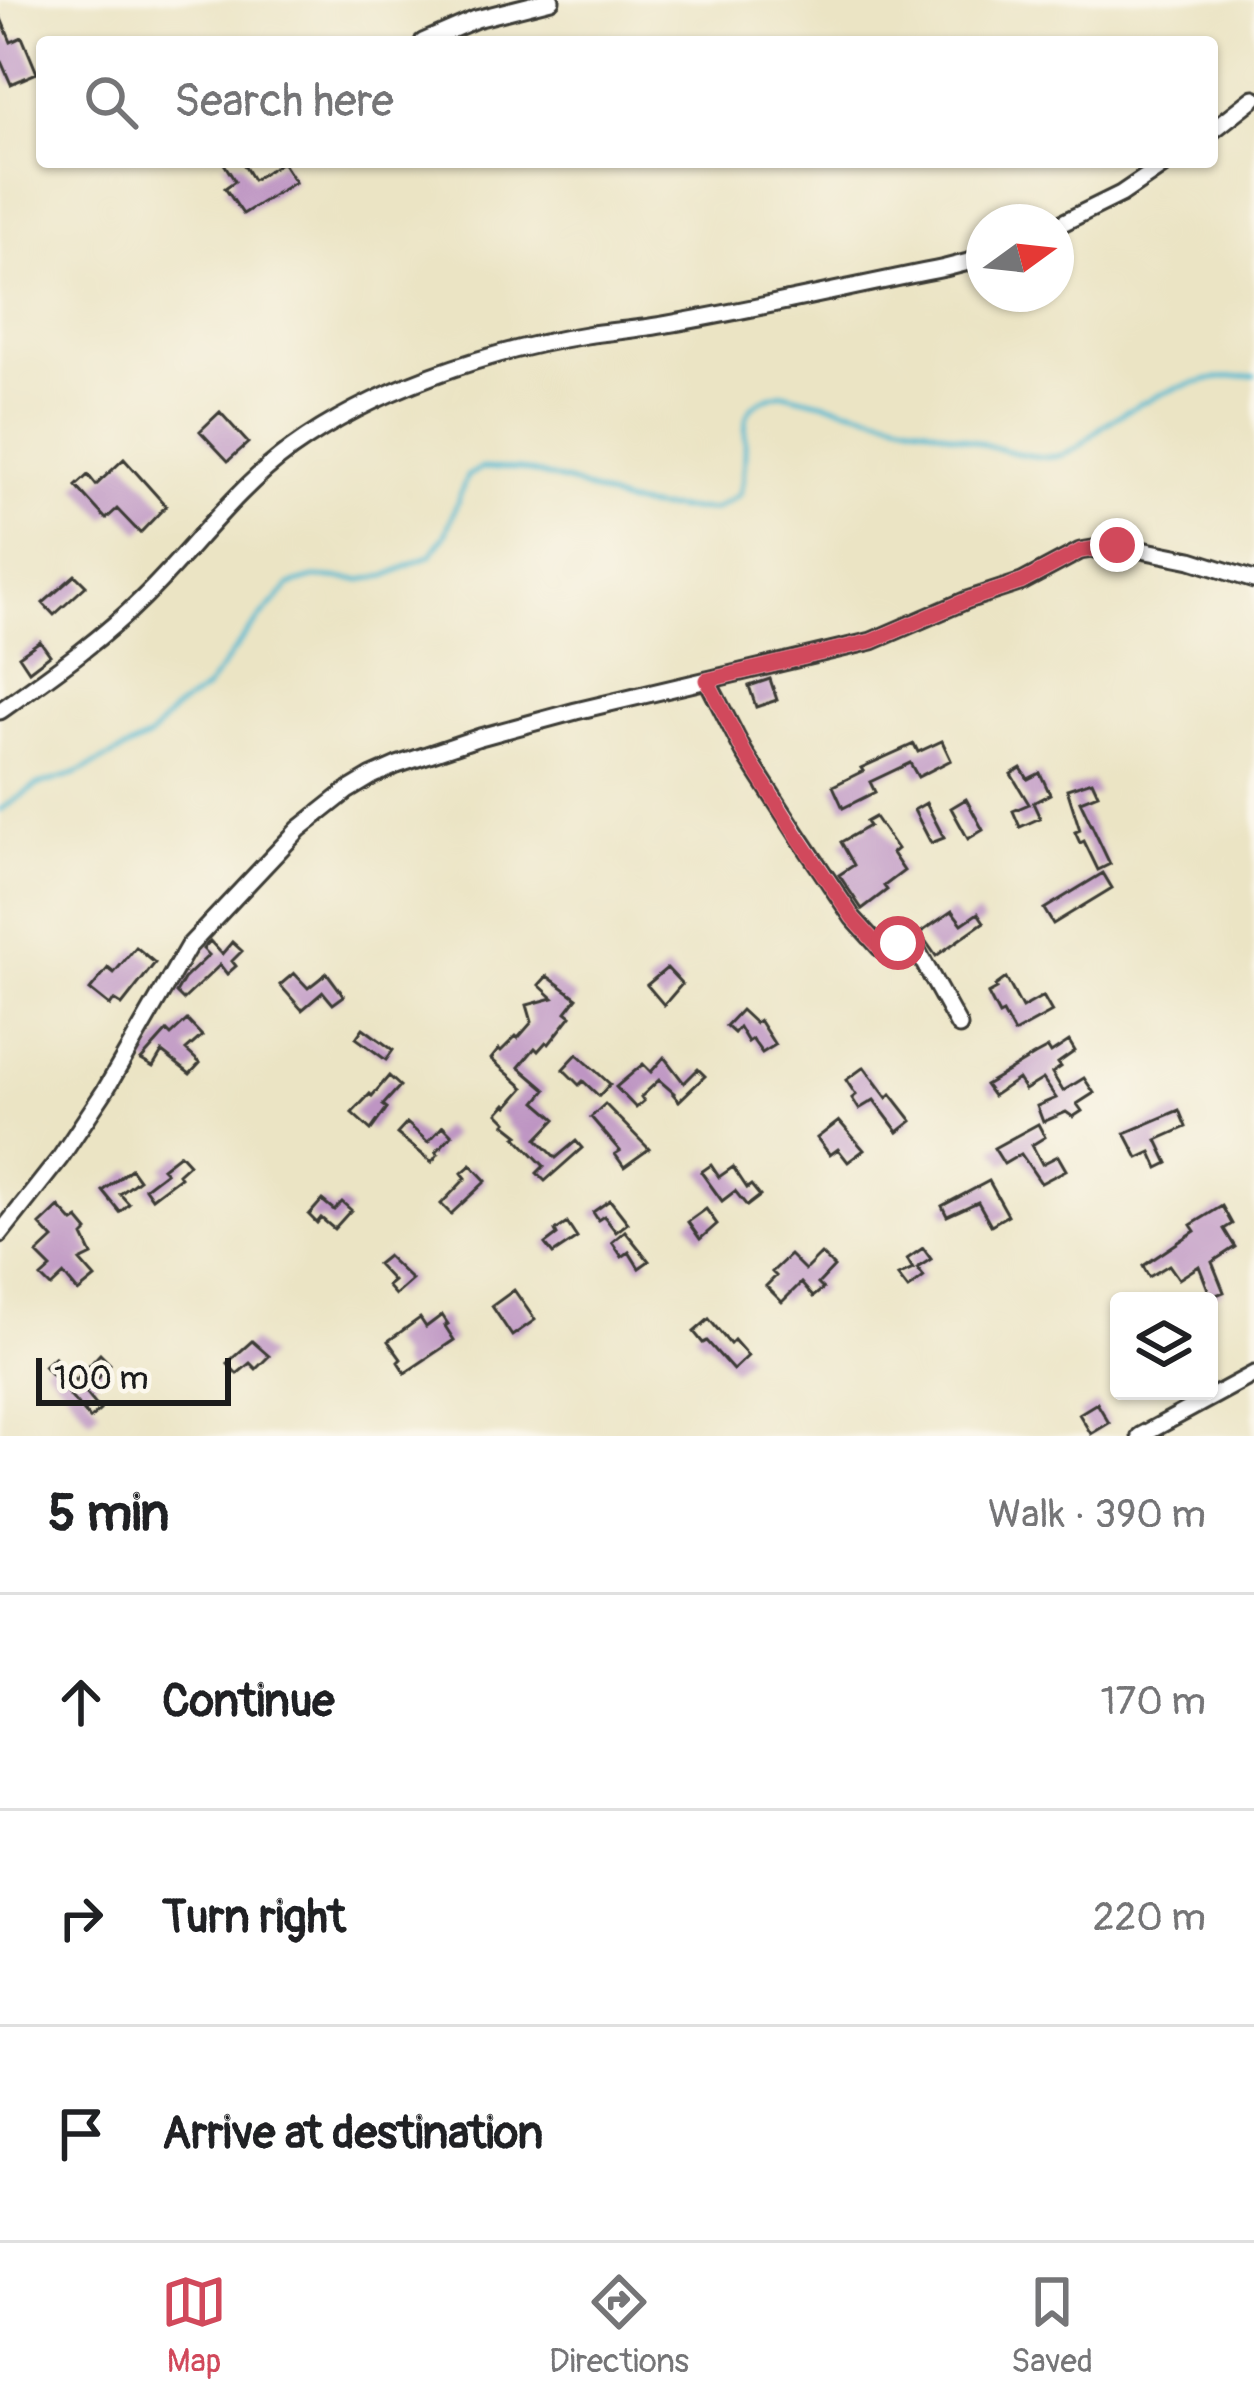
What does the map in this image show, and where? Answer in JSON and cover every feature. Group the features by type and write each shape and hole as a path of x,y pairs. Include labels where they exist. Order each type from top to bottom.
{"street":[{"path":"437,36 476,19 551,0"},
{"path":"1218,126 1254,98"},
{"path":"1074,217 1159,168"},
{"path":"0,711 146,596 215,517 288,451 392,390 567,339 667,324 966,262"},
{"path":"0,1234 106,1089 188,947 299,829 347,791 397,764 556,716 872,641 1022,582 1080,551 1117,545 1191,560 1254,580"},
{"path":"707,680 744,752 853,918 880,948 908,942 918,952 959,1026"},
{"path":"1140,1436 1254,1374"}],"building":[{"path":"0,16 11,42 22,37 36,73 11,84 0,59"},
{"path":"227,168 246,168 253,180 272,168 286,168 295,182 243,214 225,188 235,181"},
{"path":"220,412 248,443 228,461 200,431"},
{"path":"124,459 166,506 140,533 117,509 106,519 76,486 88,475 96,485"},
{"path":"75,575 86,586 54,615 43,603"},
{"path":"40,641 50,655 29,671 19,656"},
{"path":"770,679 777,700 756,707 749,686"},
{"path":"942,741 951,760 918,777 910,763 870,782 875,792 843,808 833,786 914,744 918,752"},
{"path":"1021,768 1028,779 1040,773 1050,794 1033,803 1040,818 1020,827 1013,811 1029,804 1011,774"},
{"path":"1092,781 1098,794 1080,801 1110,864 1098,870 1075,832 1080,830 1067,789"},
{"path":"966,799 983,830 968,839 951,808"},
{"path":"926,803 944,838 931,843 914,810"},
{"path":"875,817 897,849 892,853 904,871 862,909 839,875 854,865 841,842 869,826 866,822"},
{"path":"1103,873 1112,888 1053,924 1044,909"},
{"path":"952,911 962,924 978,913 984,922 936,956 920,933"},
{"path":"210,941 222,954 232,942 242,951 232,961 236,966 227,974 220,965 183,1000 176,993 209,955 203,949"},
{"path":"136,947 155,963 122,1005 114,1000 110,1006 90,990 108,968 114,973"},
{"path":"667,968 682,984 664,1005 647,985"},
{"path":"294,973 308,988 327,973 344,996 333,1004 323,992 302,1010 280,985"},
{"path":"547,976 577,998 566,1012 571,1016 549,1044 538,1051 535,1048 519,1067 546,1090 536,1102 556,1119 537,1139 556,1158 576,1141 582,1148 545,1181 537,1173 544,1166 498,1113 524,1088 491,1059 532,1022 527,1005 553,998 539,985"},
{"path":"1006,978 1022,1008 1043,996 1052,1012 1014,1033 988,994"},
{"path":"741,1010 755,1023 759,1020 775,1045 762,1053 739,1027 734,1033 726,1026"},
{"path":"187,1020 202,1036 186,1050 200,1063 190,1074 162,1052 153,1067 141,1060 167,1031 171,1035"},
{"path":"363,1028 393,1050 386,1060 356,1038"},
{"path":"1069,1041 1075,1051 1052,1073 1063,1091 1084,1078 1094,1093 1077,1104 1082,1111 1073,1117 1066,1112 1043,1122 1037,1106 1056,1098 1043,1079 1025,1090 1018,1079 993,1096 985,1085 1048,1048 1051,1053"},
{"path":"577,1054 610,1084 599,1096 563,1069"},
{"path":"664,1057 684,1083 698,1069 705,1076 679,1101 659,1080 636,1108 616,1087 643,1064 651,1072"},
{"path":"864,1067 912,1121 898,1132 874,1100 859,1109 852,1098 856,1095 846,1080"},
{"path":"389,1076 400,1086 383,1105 387,1108 371,1130 352,1113"},
{"path":"605,1104 649,1149 624,1167 615,1154 620,1151 591,1117"},
{"path":"1179,1110 1186,1127 1157,1140 1168,1163 1158,1168 1151,1152 1138,1158 1125,1133"},
{"path":"839,1121 864,1150 848,1162 838,1149 830,1155 817,1138"},
{"path":"407,1123 428,1142 443,1126 452,1135 432,1162 397,1134"},
{"path":"1038,1124 1045,1137 1032,1145 1042,1164 1058,1156 1066,1170 1041,1183 1021,1154 1004,1164 994,1148"},
{"path":"180,1154 189,1164 152,1198 145,1188"},
{"path":"471,1165 486,1181 451,1214 441,1204 466,1178 462,1173"},
{"path":"711,1165 719,1177 733,1167 747,1188 751,1185 760,1196 747,1206 735,1191 722,1201 701,1172"},
{"path":"131,1169 139,1180 120,1194 129,1204 120,1212 103,1191"},
{"path":"989,1181 1008,1215 991,1225 978,1202 947,1216 942,1206"},
{"path":"322,1200 334,1210 342,1202 351,1210 334,1229 309,1215"},
{"path":"610,1200 628,1223 616,1232 604,1216 598,1220 593,1212"},
{"path":"1222,1206 1232,1224 1224,1229 1235,1247 1212,1262 1224,1292 1209,1292 1199,1266 1179,1279 1169,1265 1149,1277 1143,1266 1195,1231 1191,1225"},
{"path":"59,1207 88,1231 83,1236 92,1255 80,1261 95,1278 78,1292 64,1275 51,1287 41,1277 51,1268 37,1254 53,1239 40,1225"},
{"path":"706,1209 717,1224 700,1239 688,1222"},
{"path":"567,1223 577,1238 553,1254 545,1244"},
{"path":"625,1231 649,1261 639,1268 629,1252 622,1257 612,1242"},
{"path":"923,1248 931,1259 917,1268 924,1277 908,1289 898,1276 913,1269 907,1259"},
{"path":"821,1254 834,1267 818,1284 823,1289 813,1297 801,1283 782,1302 766,1286 776,1276 772,1272 790,1255 805,1270"},
{"path":"387,1256 412,1280 395,1295 387,1286 393,1281 377,1264"},
{"path":"514,1290 535,1320 512,1336 492,1306"},
{"path":"442,1315 454,1340 405,1373 388,1341 420,1318 426,1327"},
{"path":"709,1319 730,1344 734,1340 748,1356 733,1370 694,1332"},
{"path":"252,1341 269,1356 256,1369 250,1363 237,1374 227,1363"},
{"path":"100,1354 110,1364 86,1393 100,1410 90,1419 44,1366 54,1357 75,1381"},
{"path":"1097,1403 1109,1423 1091,1434 1079,1414"}],"waterway":[{"path":"0,810 38,785 75,774 149,738 173,711 206,689 290,585 317,577 360,580 386,576 431,555 445,535 467,476 482,468 520,469 623,503 713,510 740,494 748,413 759,401 783,393 1048,457 1075,449 1107,423 1159,395 1214,379 1254,376"}],"route":[{"path":"898,943 880,948 853,918 744,752 707,680 872,641 1022,582 1080,551 1117,545"}]}
